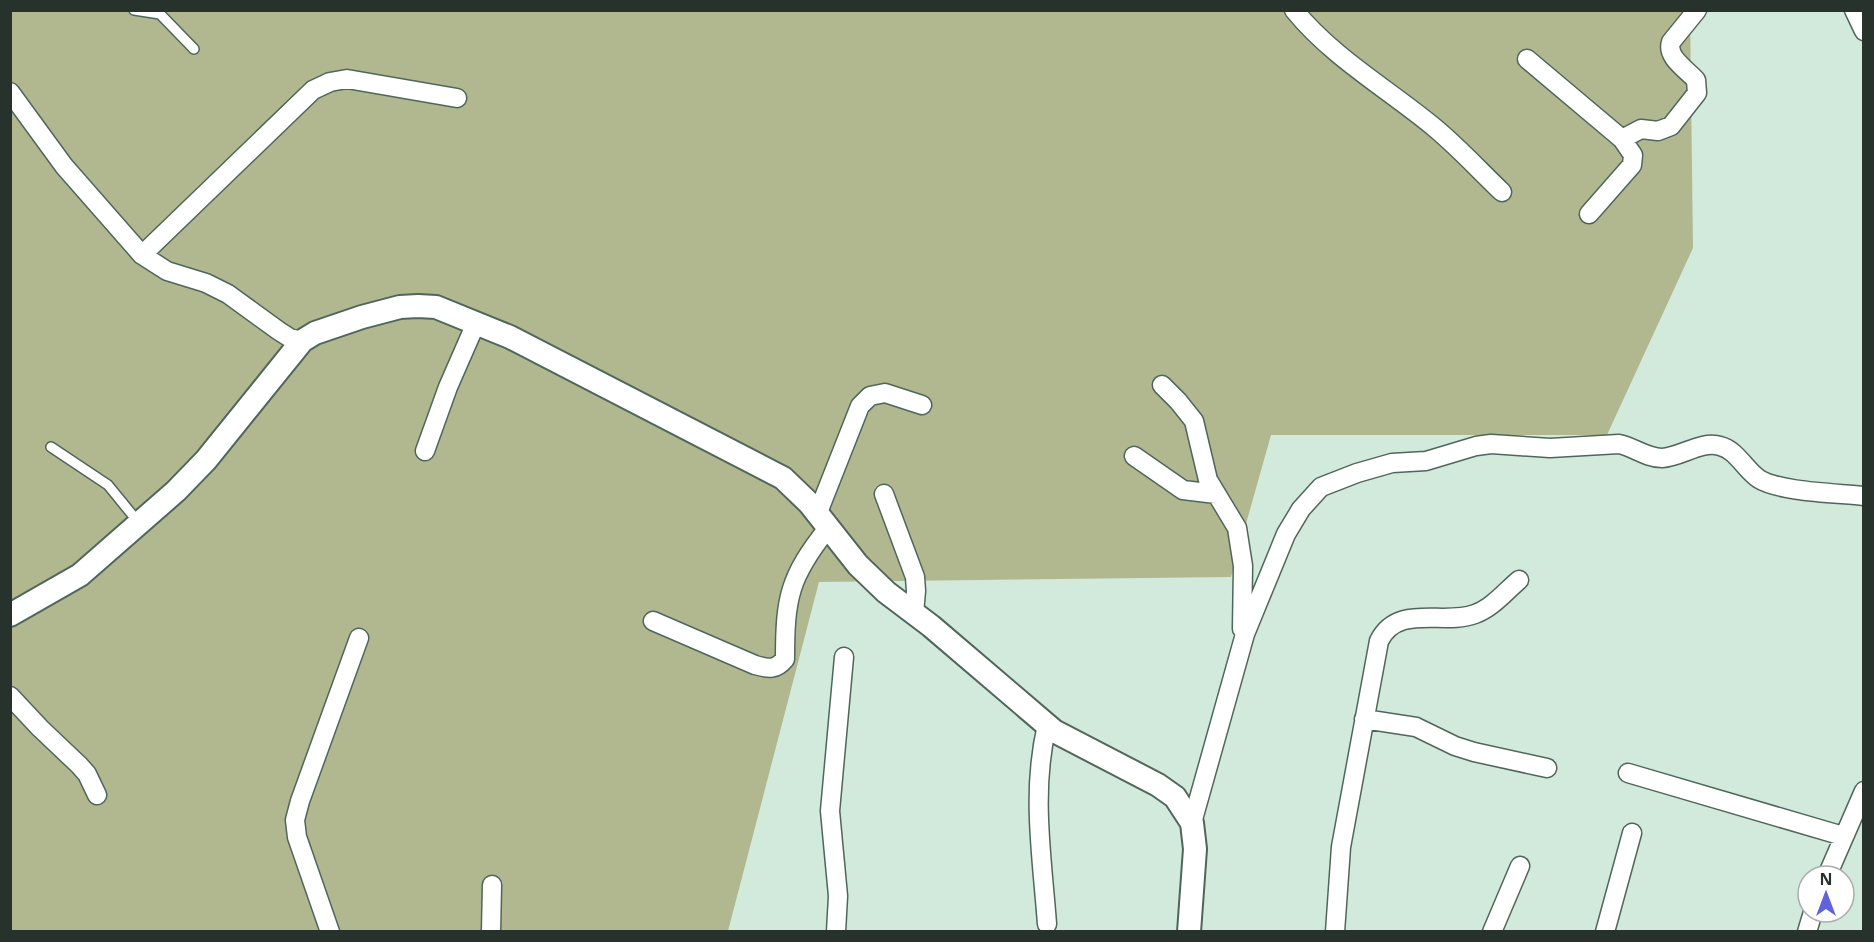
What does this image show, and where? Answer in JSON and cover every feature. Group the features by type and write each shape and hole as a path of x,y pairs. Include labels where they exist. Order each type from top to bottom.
{"street":[{"path":"1294,10 1315,32 1363,73 1437,129 1502,192"},
{"path":"1622,139 1641,129 1658,131 1671,126 1697,93 1696,80 1671,55 1669,48 1671,42 1697,10"},
{"path":"1854,10 1863,31"},
{"path":"1527,59 1622,139 1634,155 1632,165 1589,214"},
{"path":"142,255 313,90 321,86 347,79 457,98"},
{"path":"10,92 64,166 142,255 167,271 228,294 290,338 302,341"},
{"path":"10,615 80,575 139,524 206,460 302,341 315,333 400,307 436,307 510,337 783,478 809,503 858,565 886,592 1054,731 1158,785 1175,797 1192,823"},
{"path":"425,451 448,387 476,323"},
{"path":"1162,385 1194,421 1204,466 1216,494 1237,528 1242,549 1242,643"},
{"path":"654,621 755,665 769,669 779,666 785,659 785,620 789,595 823,521 860,405 870,396 885,393 922,405"},
{"path":"1189,932 1195,849 1192,823 1242,643 1286,534 1300,509 1321,487 1392,463 1426,461 1476,446 1491,444 1550,448 1618,444 1627,445 1652,457 1664,458 1710,445 1720,446 1732,452 1758,478 1768,483 1863,496"},
{"path":"1134,456 1183,490 1216,494"},
{"path":"884,494 915,577 914,613"},
{"path":"1335,932 1341,847 1378,641 1383,631 1395,622 1411,617 1463,617 1476,614 1486,609 1519,580"},
{"path":"330,932 297,837 296,820 300,801 359,638"},
{"path":"836,932 838,897 830,811 844,657"},
{"path":"10,696 87,774 97,795"},
{"path":"1364,719 1416,727 1455,746 1474,752 1547,768"},
{"path":"1047,725 1040,752 1037,794 1047,924"},
{"path":"1628,773 1843,836"},
{"path":"1832,864 1863,791"},
{"path":"1605,932 1632,832"},
{"path":"1492,932 1520,866"},
{"path":"491,932 492,885"}],"lane":[{"path":"134,10 160,14 194,49"},
{"path":"51,447 108,485 139,524"}],"green space":[{"path":"10,11 1690,11 1693,248 1607,435 1271,435 1231,577 819,582 728,931 11,931"}]}
